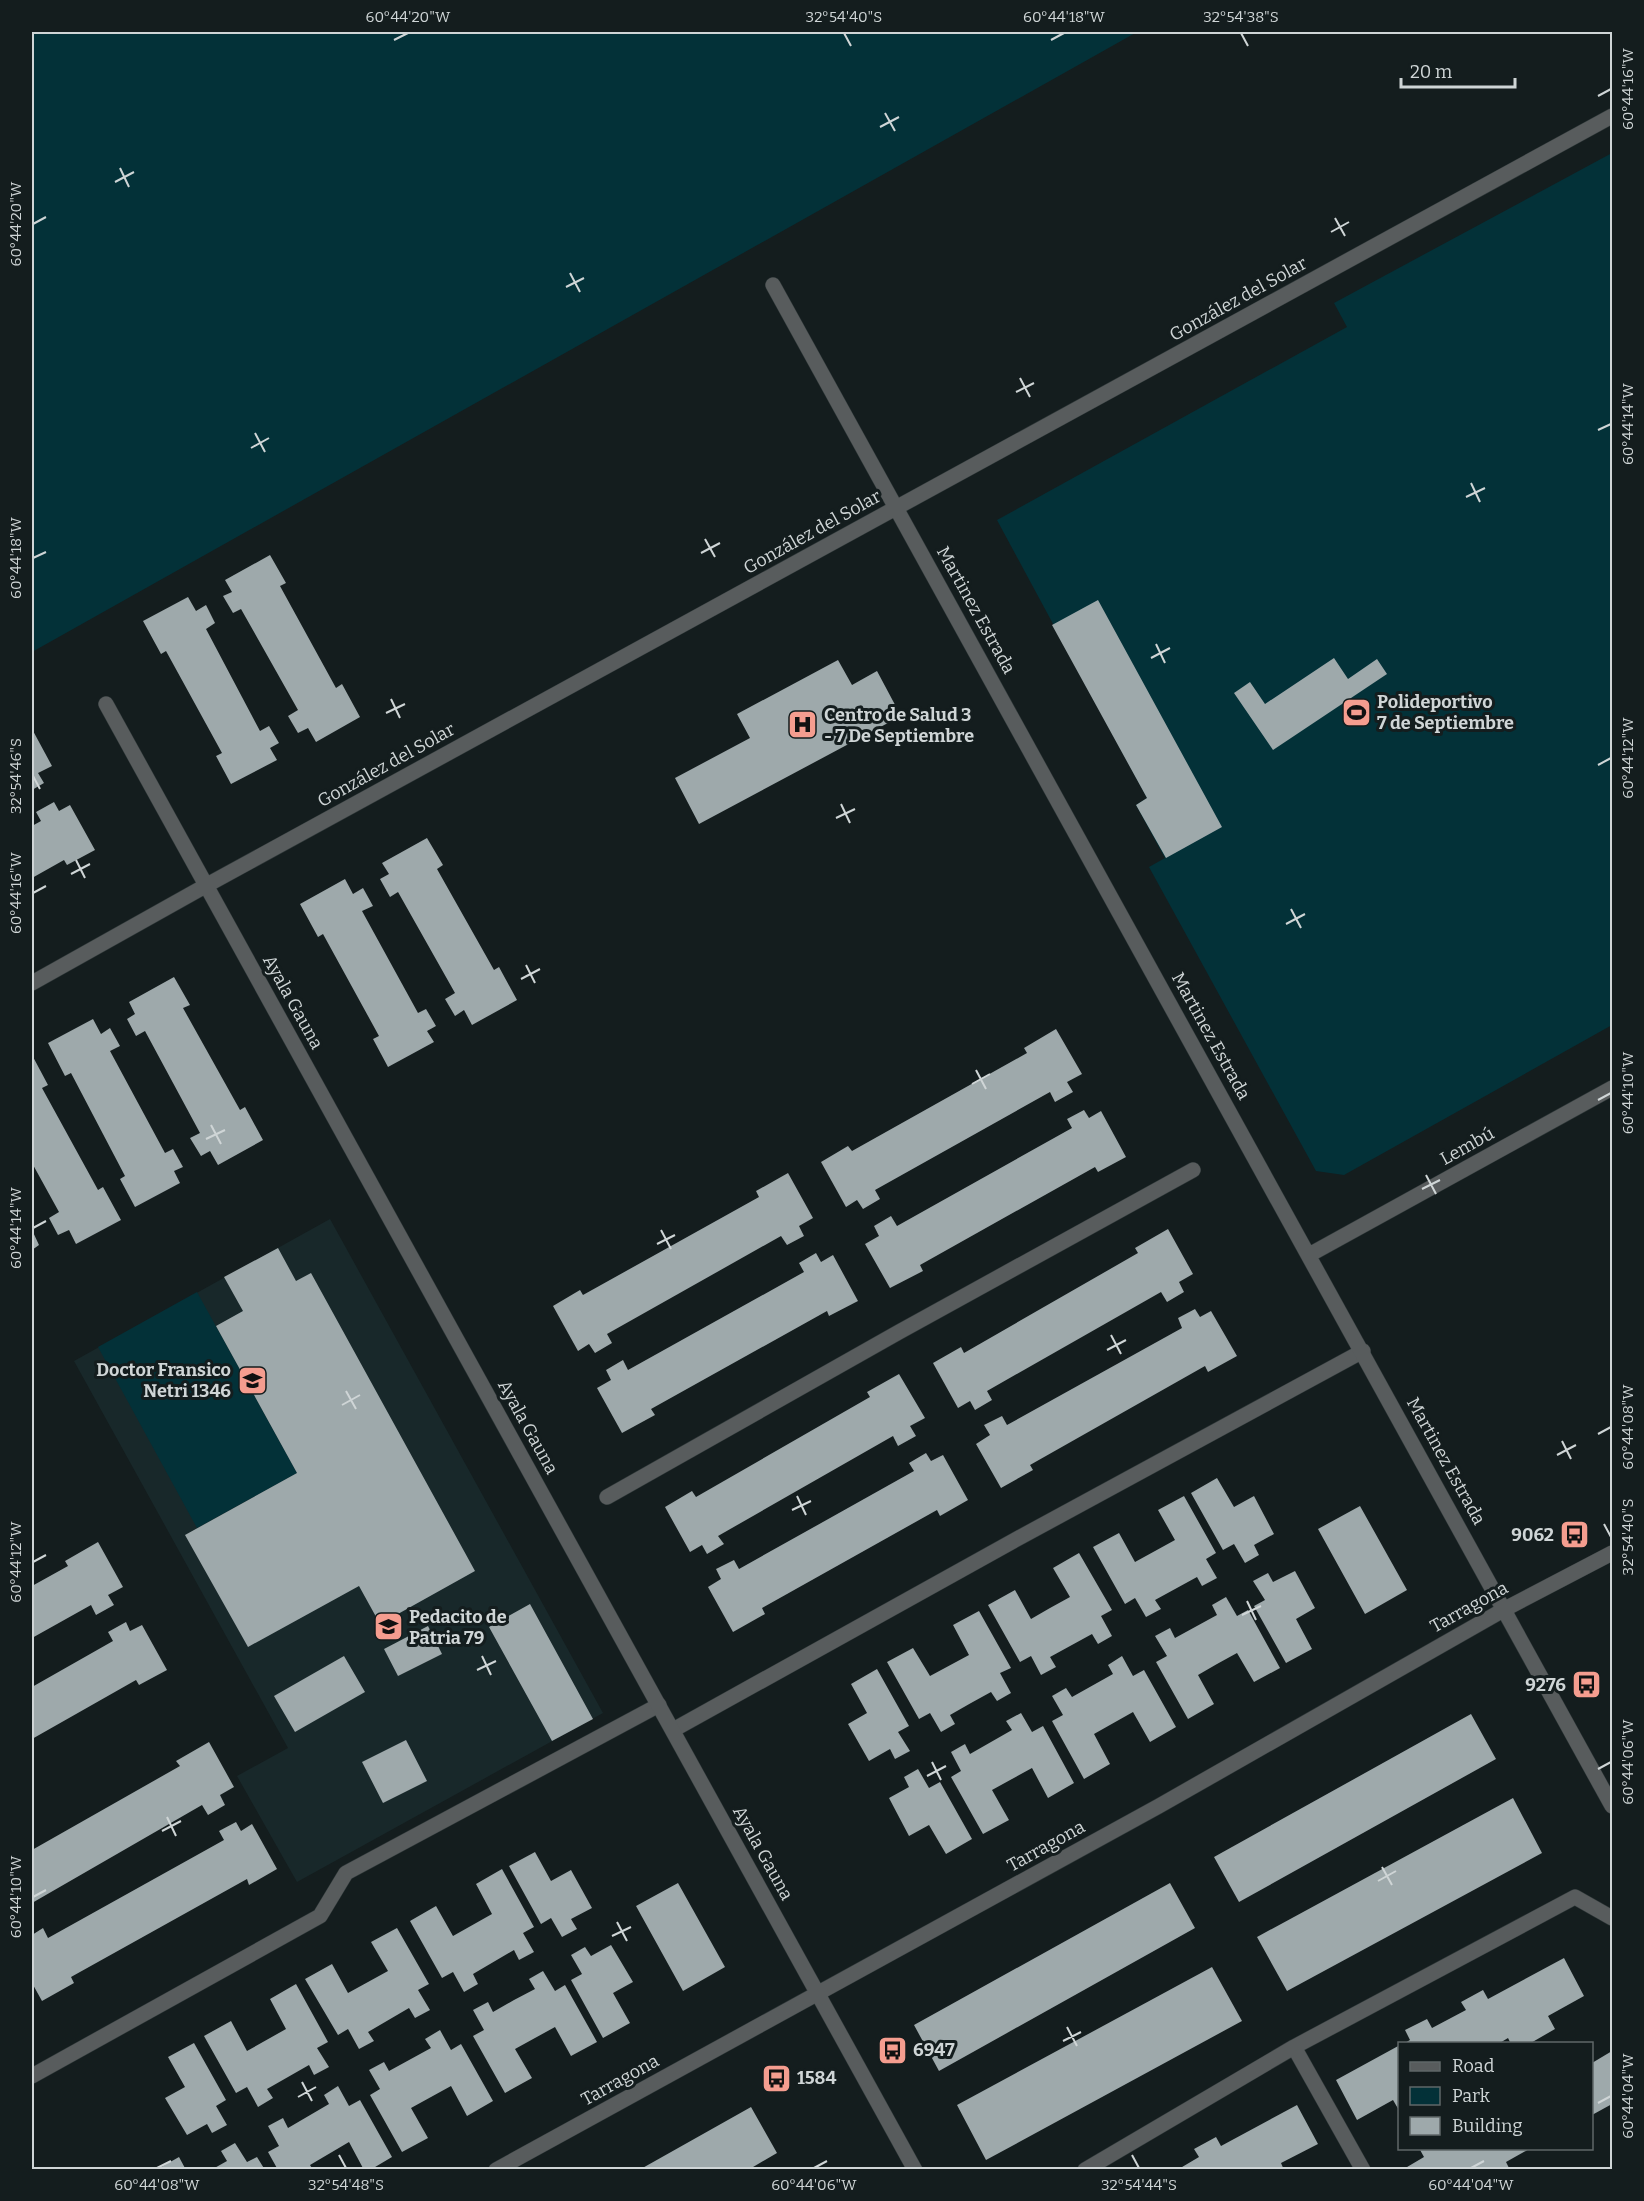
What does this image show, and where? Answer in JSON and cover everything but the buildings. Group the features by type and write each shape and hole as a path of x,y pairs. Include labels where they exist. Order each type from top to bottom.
{"street":[{"name":"González del Solar","path":"32,983 1612,116"},
{"name":"Martinez Estrada","path":"773,285 1612,1806"},
{"name":"Ayala Gauna","path":"106,704 915,2169"},
{"name":"Lembú","path":"1309,1255 1612,1088"},
{"path":"607,1497 1193,1170"},
{"path":"673,1730 1015,1540 1363,1351"},
{"name":"Tarragona","path":"496,2169 1169,1800 1505,1609 1612,1553"},
{"path":"32,2076 320,1916 346,1873 659,1705"},
{"path":"1085,2169 1294,2047 1575,1897 1612,1918"},
{"path":"1294,2047 1363,2169"}],"shaded area":[{"name":"Pedacito de Patria 79","path":"330,1219 603,1713 297,1882 237,1776 288,1748 74,1361"}],"green space":[{"path":"32,32 1137,32 32,652"},
{"name":"Polideportivo 7 de Septiembre","path":"1612,153 1612,1025 1344,1175 1316,1171 1149,867 1165,858 1136,805 1147,798 997,520 1347,327 1334,303"},
{"path":"197,1292 297,1473 197,1528 98,1347"}],"place":[{"name":"Polideportivo 7 de Septiembre","path":"1356,712"},
{"name":"Centro de Salud 3 - 7 De Septiembre","path":"803,725"},
{"name":"Doctor Fransico Netri 1346","path":"252,1380"},
{"name":"9062","path":"1575,1535"},
{"name":"Pedacito de Patria 79","path":"388,1627"},
{"name":"9276","path":"1587,1685"},
{"name":"6947","path":"892,2050"},
{"name":"1584","path":"776,2078"}]}
